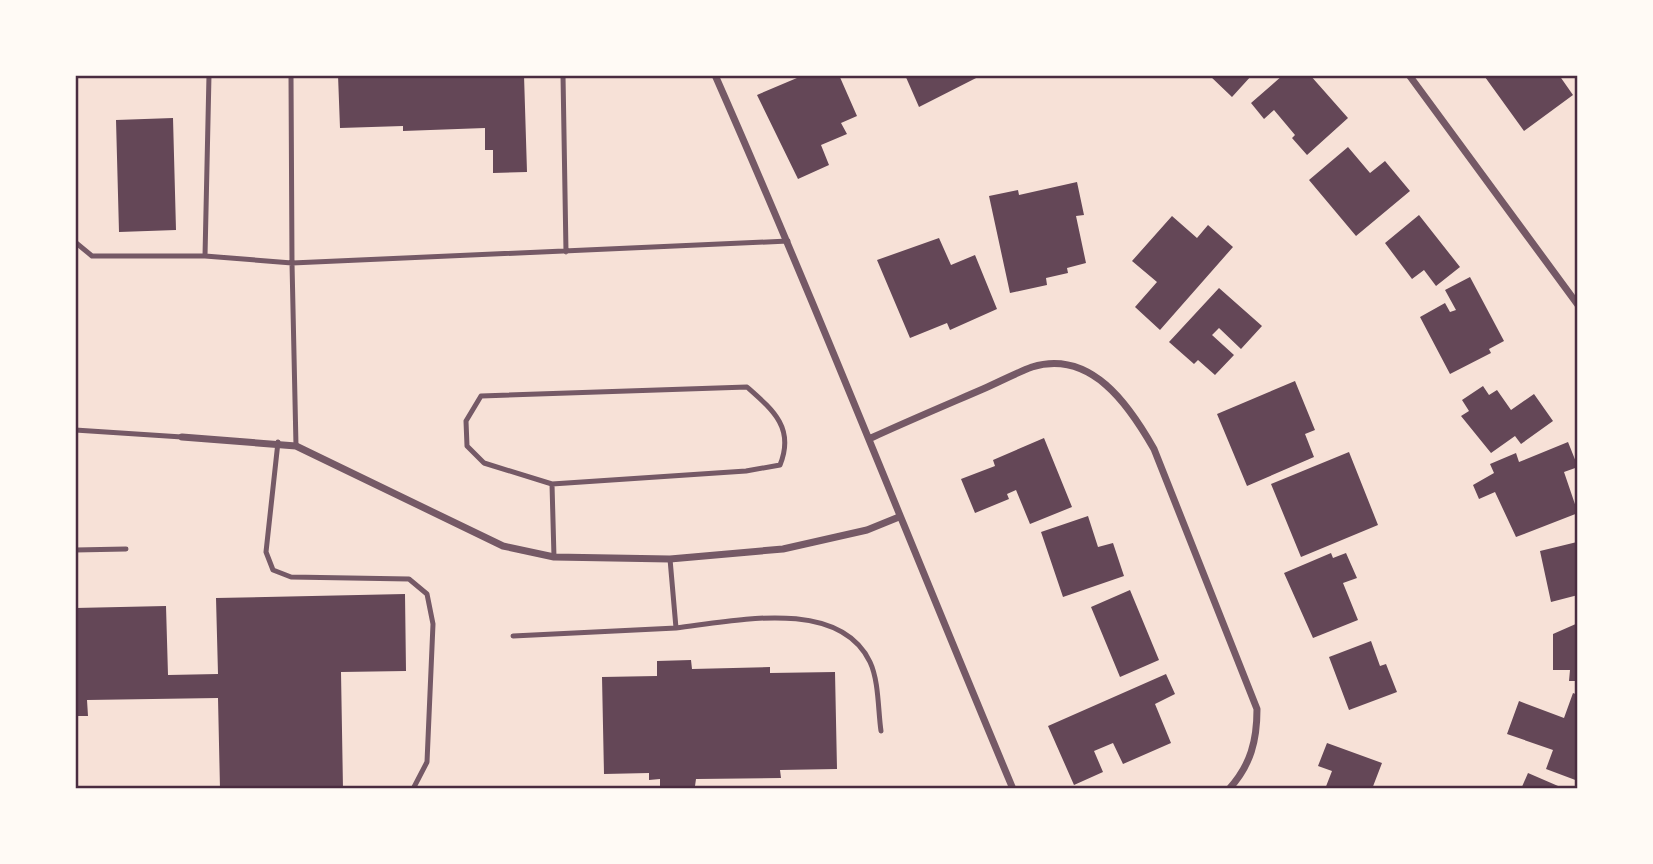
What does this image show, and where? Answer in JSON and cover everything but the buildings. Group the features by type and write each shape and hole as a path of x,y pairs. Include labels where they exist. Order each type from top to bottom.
{"street":[{"path":"715,75 871,438 899,517 1013,789"},
{"path":"1409,75 1578,305"},
{"path":"871,438 1034,367 1067,364 1098,377 1114,390 1133,413 1154,449 1257,709 1257,737 1248,762 1229,789"},
{"path":"182,437 278,442 296,446 503,546 554,557 670,559 783,549 867,530 899,517"}],"lane":[{"path":"205,256 209,75"},
{"path":"291,75 296,446"},
{"path":"563,75 566,252"},
{"path":"75,242 92,256 205,256 292,263 788,241"},
{"path":"747,387 771,408 783,427 786,450 780,465 746,471 552,484 484,463 467,446 466,421 481,396 747,387"},
{"path":"75,430 182,437"},
{"path":"278,442 266,552 273,570 291,577 409,579 427,594 433,624 426,762 413,789"},
{"path":"552,484 554,557"},
{"path":"75,550 126,549"},
{"path":"670,559 676,628"},
{"path":"513,636 676,628 751,619 805,619 850,635 871,663 881,732"}]}
